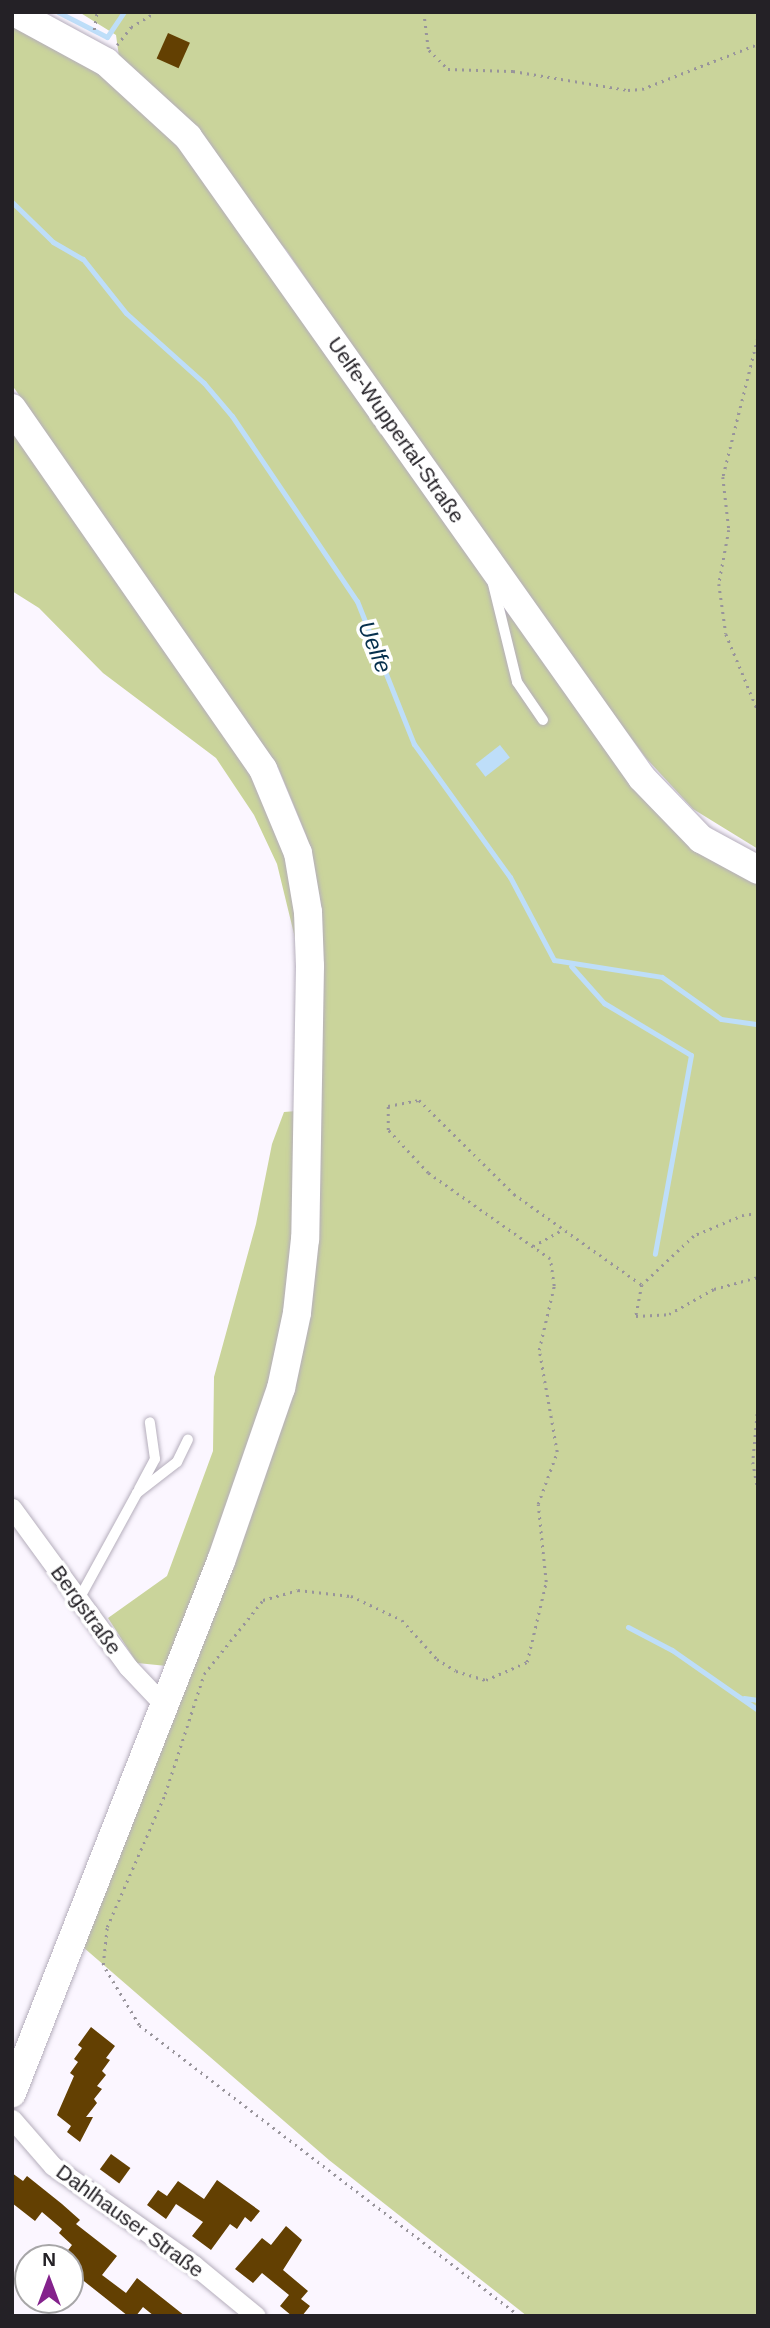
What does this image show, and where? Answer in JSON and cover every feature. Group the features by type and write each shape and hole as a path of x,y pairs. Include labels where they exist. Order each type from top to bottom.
{"main road":[{"name":"Uelfe-Wuppertal-Straße","path":"14,12 106,62 188,137 651,789 701,839 758,870"},
{"path":"12,408 248,743 289,826 308,912 308,1175 294,1335 262,1451 165,1706 12,2093"}],"street":[{"name":"Bergstraße","path":"12,1508 145,1688 165,1706"},
{"name":"Dahlhauser Straße","path":"12,2119 53,2166 194,2265 256,2316"}],"lane":[{"path":"489,564 517,682 542,720"},
{"path":"79,1599 155,1459 150,1422"},
{"path":"137,1493 177,1462 188,1439"}],"path":[{"path":"94,33 97,12"},
{"path":"106,62 131,27 156,12"},
{"path":"424,12 429,50 448,69 513,71 628,90 642,89 758,44"},
{"path":"758,338 723,477 729,530 719,584 726,634 758,711"},
{"path":"519,2316 139,2025 103,1965 107,1927 165,1794 204,1674 263,1600 298,1590 351,1596 402,1620 437,1659 457,1671 486,1680 527,1662 546,1582 538,1504 556,1452 539,1350 554,1286 550,1259 428,1173 388,1130 388,1106 419,1100 514,1194 642,1285"},
{"path":"758,1214 744,1215 694,1236 642,1285 636,1316 645,1319 669,1314 729,1283 758,1277"},
{"path":"533,1246 564,1229"},
{"path":"758,1407 753,1462 758,1490"}],"green space":[{"path":"12,12 147,96 621,751 758,870 758,2316 527,2316 329,2160 83,1947 292,1391 320,898 306,835 278,767 12,385"},
{"path":"79,12 758,12 758,849 693,809 646,758 480,534 287,251 120,64 116,35"},
{"path":"12,428 237,742 281,834 297,899 304,975 277,864 254,815 216,758 103,673 39,608 12,591"},
{"path":"297,1111 295,1219 284,1328 260,1418 167,1666 137,1663 108,1618 167,1576 213,1451 214,1377 256,1224 272,1144 284,1112"}],"water":[{"path":"500,745 510,758 485,777 476,764"}],"building":[{"path":"168,33 190,43 179,68 157,59"},
{"path":"91,2027 115,2046 106,2058 110,2060 102,2071 106,2075 97,2086 102,2089 94,2099 97,2103 86,2117 93,2117 80,2142 67,2132 71,2126 57,2115 74,2076 70,2073 78,2062 74,2059 82,2048 78,2045"},
{"path":"111,2154 130,2168 119,2183 100,2169"},
{"path":"12,2173 23,2181 27,2176 80,2220 76,2224 117,2256 102,2275 126,2293 137,2278 185,2316 154,2316 143,2307 136,2316 128,2316 84,2281 84,2244 71,2244 59,2233 62,2229 42,2212 35,2221 12,2203"},
{"path":"217,2180 260,2211 251,2222 245,2217 237,2229 230,2224 211,2250 192,2236 203,2222 176,2204 166,2219 147,2205 158,2190 167,2196 178,2181 204,2199"},
{"path":"286,2226 302,2240 283,2270 308,2291 301,2299 310,2306 302,2316 292,2316 280,2306 289,2295 262,2273 253,2283 235,2269 262,2238 271,2245"}],"waterway":[{"path":"58,12 107,37 124,12"},
{"name":"Uelfe","path":"12,202 53,242 83,259 126,313 204,383 232,416 357,601 414,744 510,877 554,960 662,977 721,1019 758,1024"},
{"path":"571,966 604,1003 691,1055 655,1254"},
{"path":"628,1627 672,1650 758,1710"},
{"path":"744,1698 758,1700"}]}
